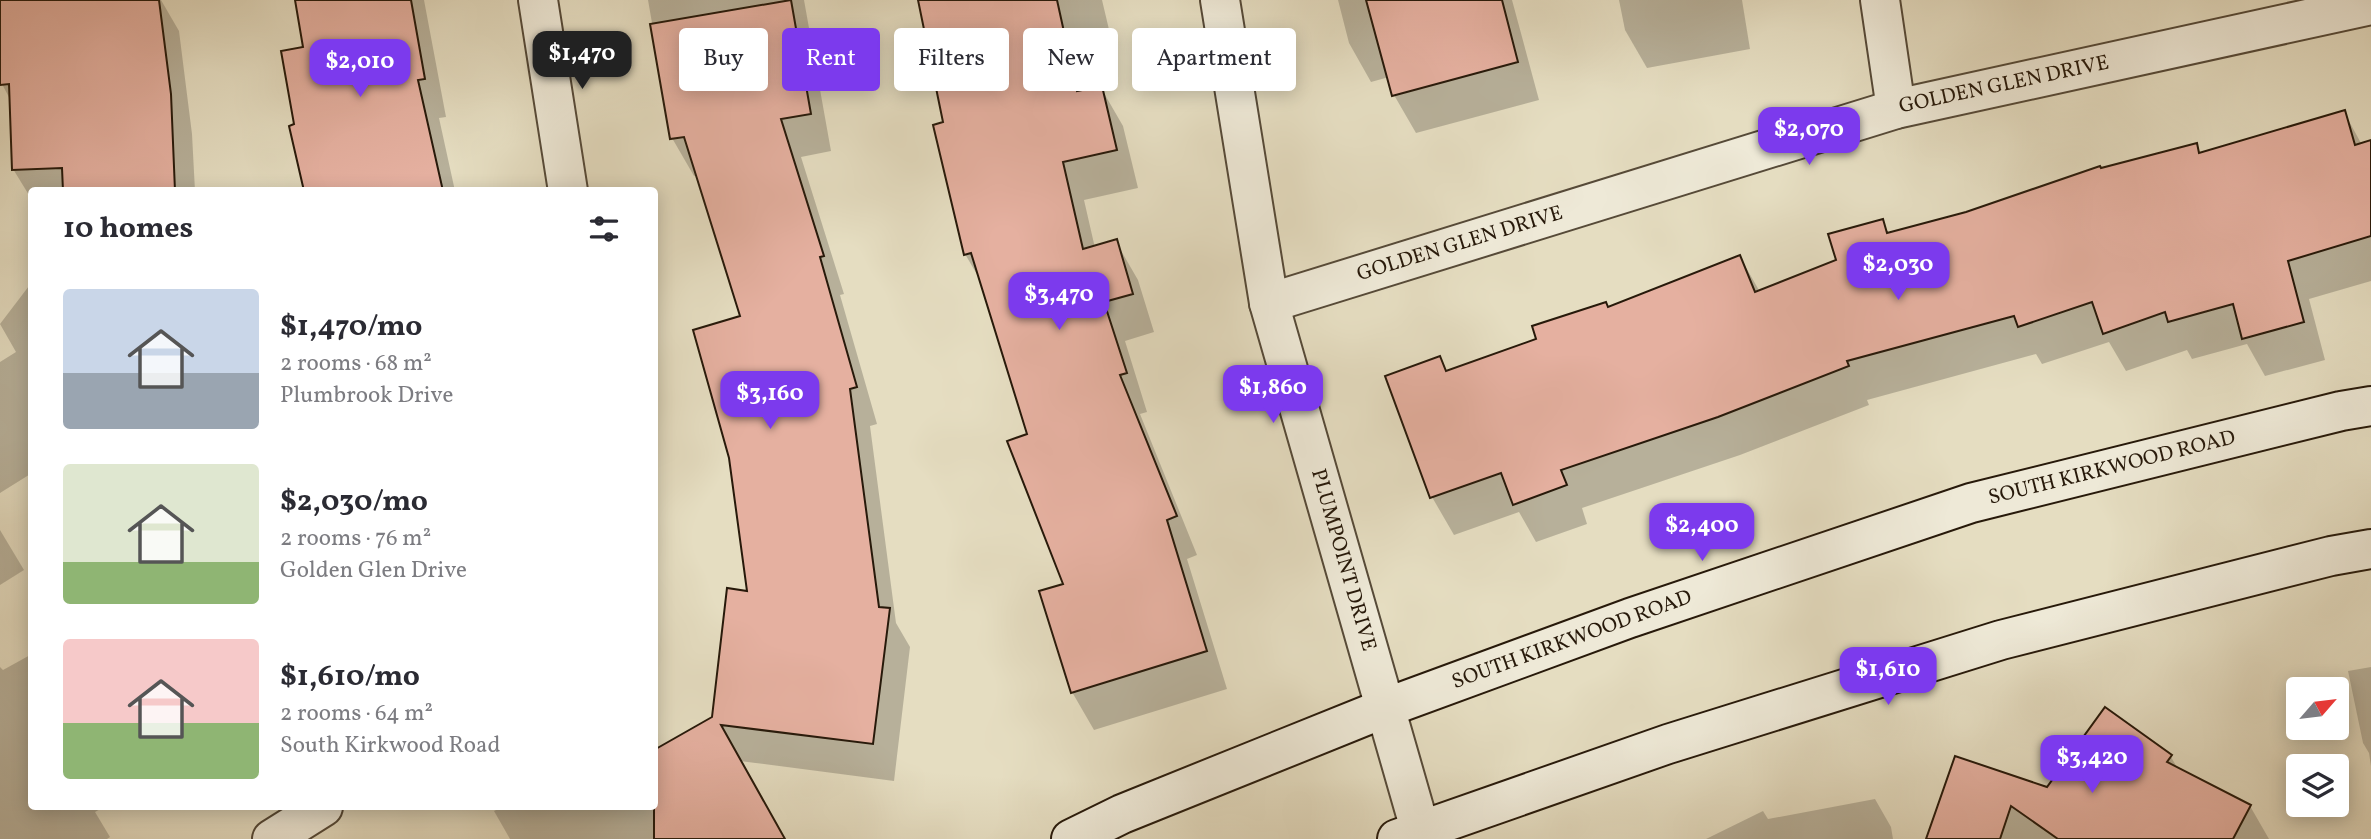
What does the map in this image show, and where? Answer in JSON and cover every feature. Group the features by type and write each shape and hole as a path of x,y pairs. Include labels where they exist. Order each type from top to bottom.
{"main road":[{"path":"538,0 567,187"},
{"name":"PLUMPOINT DRIVE","path":"1220,0 1269,303 1385,708 1408,834"},
{"path":"1880,0 1896,109"},
{"name":"GOLDEN GLEN DRIVE","path":"1269,303 1896,109 2357,8"},
{"name":"SOUTH KIRKWOOD ROAD","path":"1072,839 1122,814 1385,708 1643,614 1971,503 2328,414 2371,406"},
{"path":"1408,834 1668,744 2001,640 2331,556 2371,549"},
{"path":"272,839 318,810"}],"building":[{"path":"0,0 159,0 171,94 175,187 63,187 62,168 12,170 9,84 0,85"},
{"path":"295,0 411,0 425,79 418,80 442,187 303,187 289,126 294,124 281,51 303,47"},
{"path":"791,0 796,28 782,28 782,91 807,91 811,114 781,119 824,256 820,257 857,387 850,389 879,607 890,608 873,744 721,725 785,839 654,839 654,810 658,810 658,748 712,717 727,588 747,591 729,458 693,330 740,316 684,137 670,139 650,24"},
{"path":"918,0 1057,0 1063,28 1023,28 1023,91 1103,91 1117,150 1063,162 1083,249 1117,239 1133,294 1104,302 1127,373 1120,375 1177,516 1167,520 1207,651 1071,693 1039,591 1063,584 1007,441 1027,434 971,253 964,255 933,125 943,122 937,91 1009,91 1009,28 924,28"},
{"path":"1366,0 1502,0 1518,62 1392,96"},
{"path":"2345,110 2355,145 2371,140 2371,236 2288,261 2304,322 2242,339 2233,304 2168,322 2165,312 2103,334 2092,302 2018,327 2014,316 1847,361 1849,366 1718,417 1561,470 1567,485 1513,505 1501,473 1430,498 1385,376 1440,356 1446,371 1536,339 1532,326 1606,302 1608,307 1740,255 1755,292 1836,260 1828,234 1883,219 1887,233 1966,212 2100,166 2101,168 2197,143 2199,153"},
{"path":"2105,707 2172,755 2167,762 2251,805 2233,839 2058,839 2011,806 2000,839 1926,839 1955,756 2047,787"}]}
